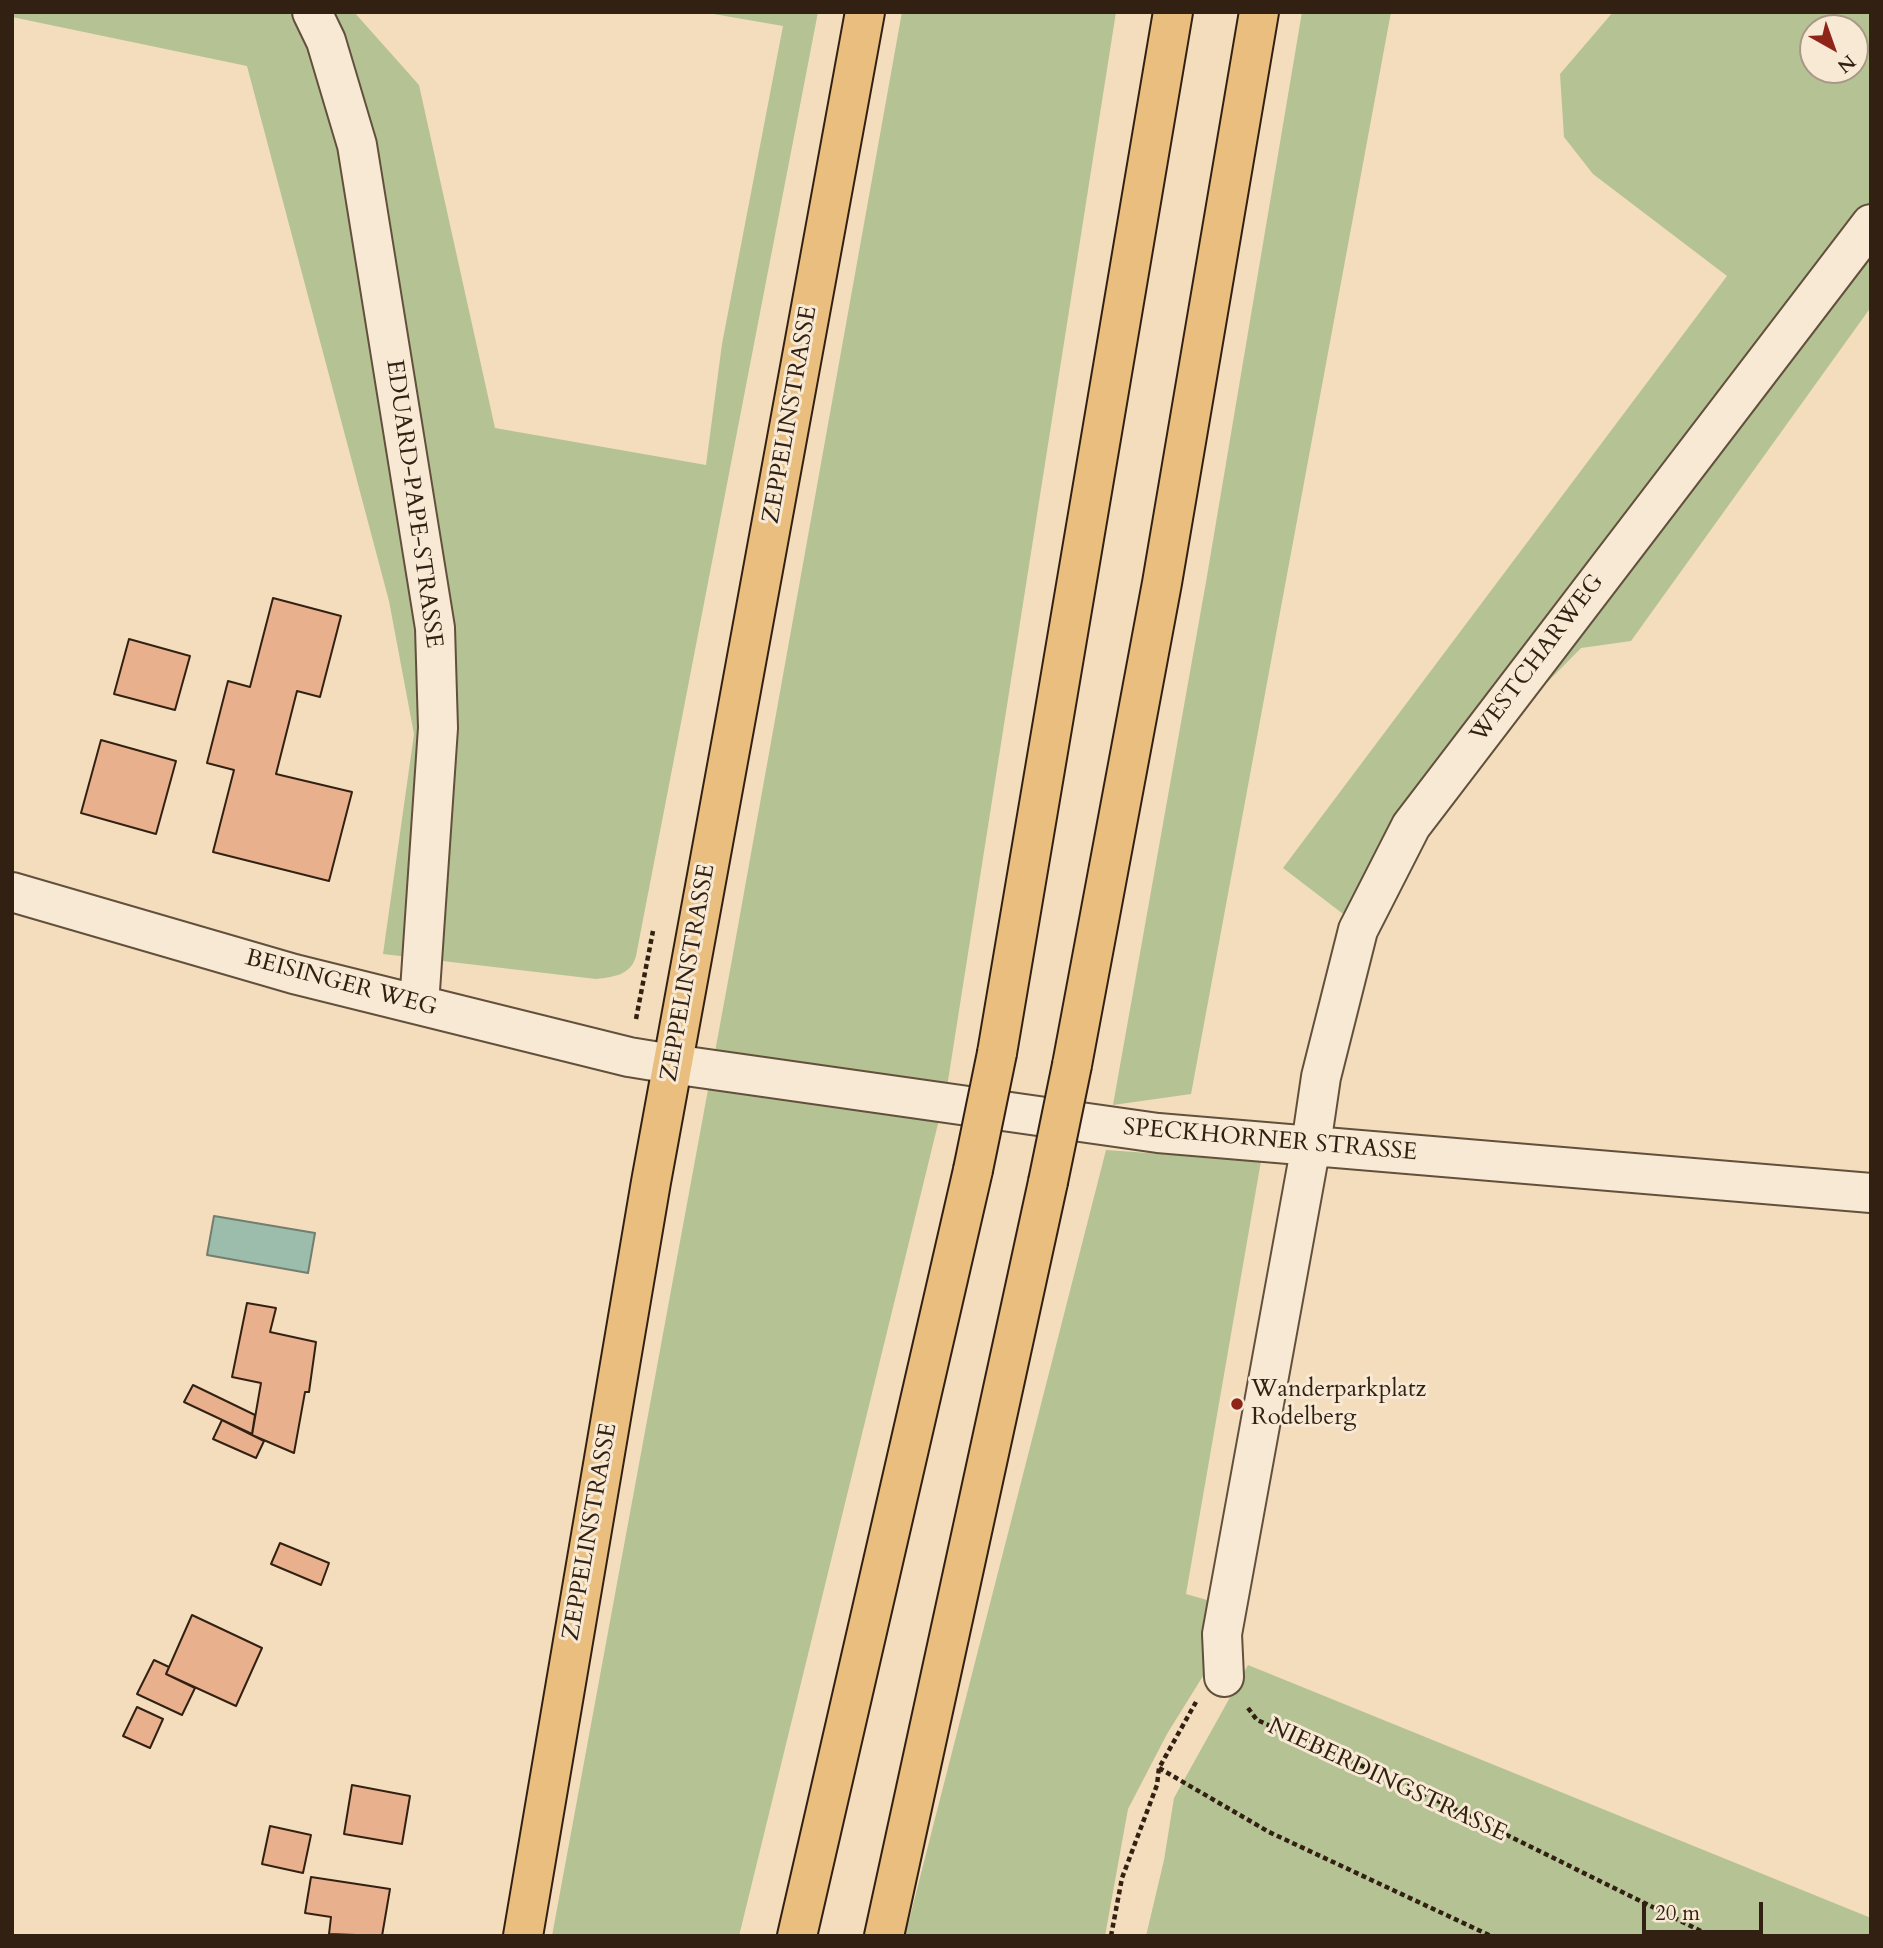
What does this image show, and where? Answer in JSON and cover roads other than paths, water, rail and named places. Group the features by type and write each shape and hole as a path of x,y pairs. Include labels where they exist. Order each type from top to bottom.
{"main road":[{"name":"ZEPPELINSTRASSE","path":"523,1936 672,1065 865,12"},
{"path":"797,1936 973,1170 997,1053 1173,12"},
{"path":"884,1936 1072,1065 1164,569 1259,12"}],"street":[{"name":"EDUARD-PAPE-STRASSE","path":"313,12 326,41 357,145 435,628 438,728 419,1005"},
{"name":"WESTCHARWEG","path":"1311,1145 1321,1077 1357,930 1411,826 1871,224"},
{"name":"BEISINGER WEG","path":"12,892 295,974 629,1057 672,1065"},
{"name":"SPECKHORNER STRASSE","path":"672,1065 1158,1133 1871,1193"},
{"path":"1224,1677 1222,1634 1311,1145"}],"place":[{"name":"Wanderparkplatz Rodelberg","path":"1237,1404"}]}
